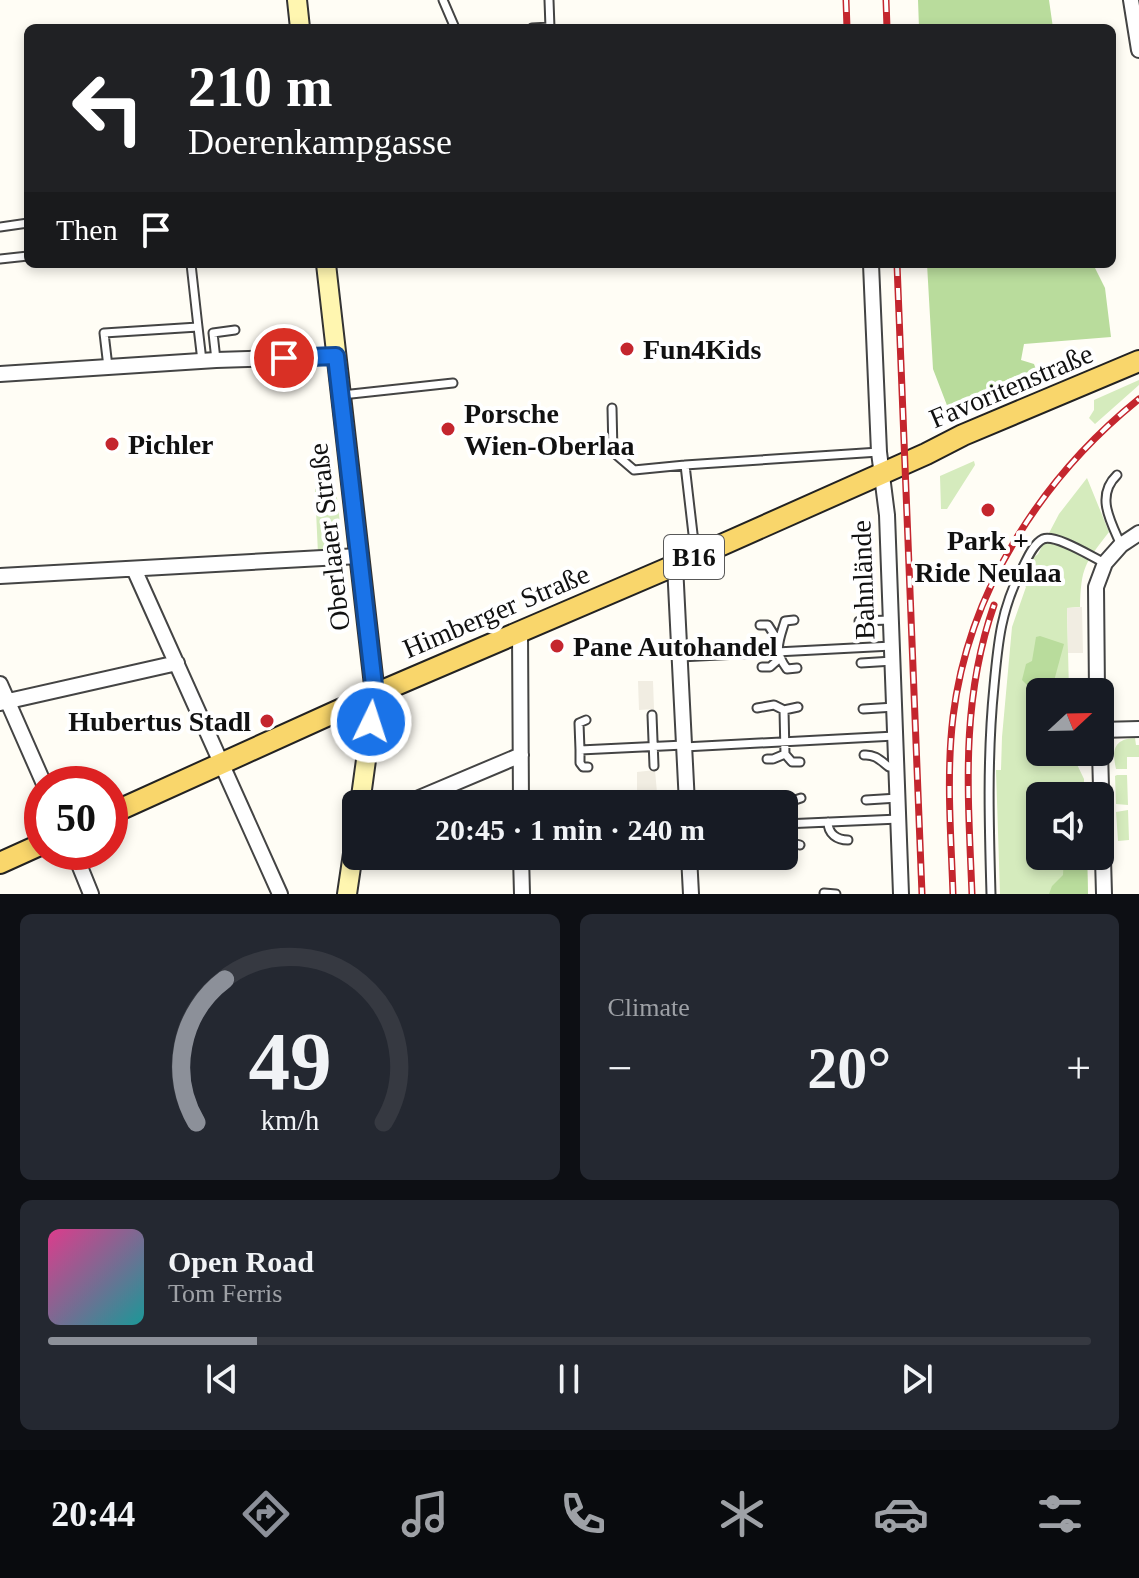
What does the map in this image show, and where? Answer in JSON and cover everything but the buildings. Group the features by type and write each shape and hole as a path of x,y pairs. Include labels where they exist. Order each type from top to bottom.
{"main road":[{"path":"297,0 300,24"},
{"name":"Oberlaaer Straße","path":"326,268 375,694 362,790"},
{"name":"Favoritenstraße","path":"906,463 963,435 1139,361"},
{"name":"Himberger Straße","path":"128,806 375,694 906,463"},
{"path":"0,863 24,852"},
{"path":"347,894 351,870"}],"street":[{"path":"1131,0 1139,50"},
{"name":"Bahnlände","path":"871,268 879,452 887,515 901,894"},
{"path":"0,374 336,356"},
{"path":"1097,678 1096,587 1105,563 1121,545 1139,533"},
{"path":"0,576 359,556"},
{"path":"675,565 686,790"},
{"path":"134,569 280,894"},
{"path":"520,632 521,790"},
{"path":"4,702 177,663"},
{"path":"0,684 4,702 35,766"},
{"path":"1114,730 1139,729"},
{"path":"438,790 521,755"},
{"path":"1100,766 1104,894"},
{"path":"81,870 91,894"},
{"path":"521,870 522,894"},
{"path":"690,870 691,894"}],"lane":[{"path":"443,0 453,24"},
{"path":"549,0 550,24"},
{"path":"0,227 24,224"},
{"path":"0,259 24,256"},
{"path":"191,268 198,327 209,361"},
{"path":"108,367 104,333 198,327"},
{"path":"209,361 213,333 235,330"},
{"path":"340,395 453,383"},
{"path":"612,408 613,452 634,470 879,452"},
{"path":"685,465 693,534 699,555"},
{"path":"1117,475 1110,482 1105,505 1121,545"},
{"path":"991,894 989,742 996,656 1005,607 1032,550 1046,538 1064,543 1105,563"},
{"path":"794,620 785,621 778,641 778,656 787,669 797,668"},
{"path":"859,621 891,620"},
{"path":"760,625 768,625 778,641"},
{"path":"680,657 892,654"},
{"path":"861,663 892,654"},
{"path":"762,667 770,667 778,656"},
{"path":"757,708 774,705 784,710 798,707"},
{"path":"863,709 895,707"},
{"path":"784,710 785,754 792,762 800,762"},
{"path":"652,715 654,766"},
{"path":"586,720 579,723 580,763 588,767"},
{"path":"580,750 895,736"},
{"path":"767,759 785,754"},
{"path":"864,755 871,755 889,767 897,766"},
{"path":"866,800 898,798"},
{"path":"798,823 899,819"},
{"path":"828,822 828,828 835,837 848,840"},
{"path":"824,893 836,894"}],"green space":[{"path":"918,0 1049,0 1052,24 919,24"},
{"path":"927,268 1095,268 1105,288 1111,337 1024,344 1021,360 1034,364 1038,375 1015,376 948,408 933,369"},
{"path":"1139,380 1139,385 1095,424 1089,418 1094,410 1094,400"},
{"path":"974,461 975,465 947,509 941,509 940,476"},
{"path":"1087,478 1109,532 1086,566 1080,607 1067,608 1069,678 1026,678 1026,766 1078,766 1084,782 1026,782 1026,870 1087,870 1088,894 1000,894 996,770 1001,770 1012,627 1026,587 1021,581 1059,514"},
{"path":"335,480 343,549 318,554 315,489"},
{"path":"1036,637 1064,644 1055,678 1026,678 1026,684 1022,680 1026,664 1032,661"},
{"path":"1135,738 1136,745 1139,745 1139,757 1127,757 1127,769 1116,769 1116,747"},
{"path":"1117,775 1127,775 1128,805 1116,804"},
{"path":"1128,810 1129,840 1118,841 1116,812"},
{"path":"1063,870 1087,870 1088,894 1049,894"}],"shaded area":[{"path":"1082,607 1083,653 1068,653 1067,608"},
{"path":"638,681 653,681 654,709 639,710"},
{"path":"655,770 657,790 637,790 637,772"}],"railway":[{"path":"846,0 847,24"},
{"path":"886,0 887,24"},
{"path":"897,268 922,894"},
{"path":"953,894 951,739 961,671 975,626 993,582 1041,501 1103,430 1139,399"},
{"path":"972,894 968,784 971,713 983,641 994,605"}],"place":[{"name":"Fun4Kids","path":"627,349"},
{"name":"Porsche Wien-Oberlaa","path":"448,429"},
{"name":"Pichler","path":"112,444"},
{"name":"Park + Ride Neulaa","path":"988,510"},
{"name":"Pane Autohandel","path":"557,646"},
{"name":"Hubertus Stadl","path":"267,721"}],"route":[{"path":"284,358 336,356 375,694 371,722"}]}
